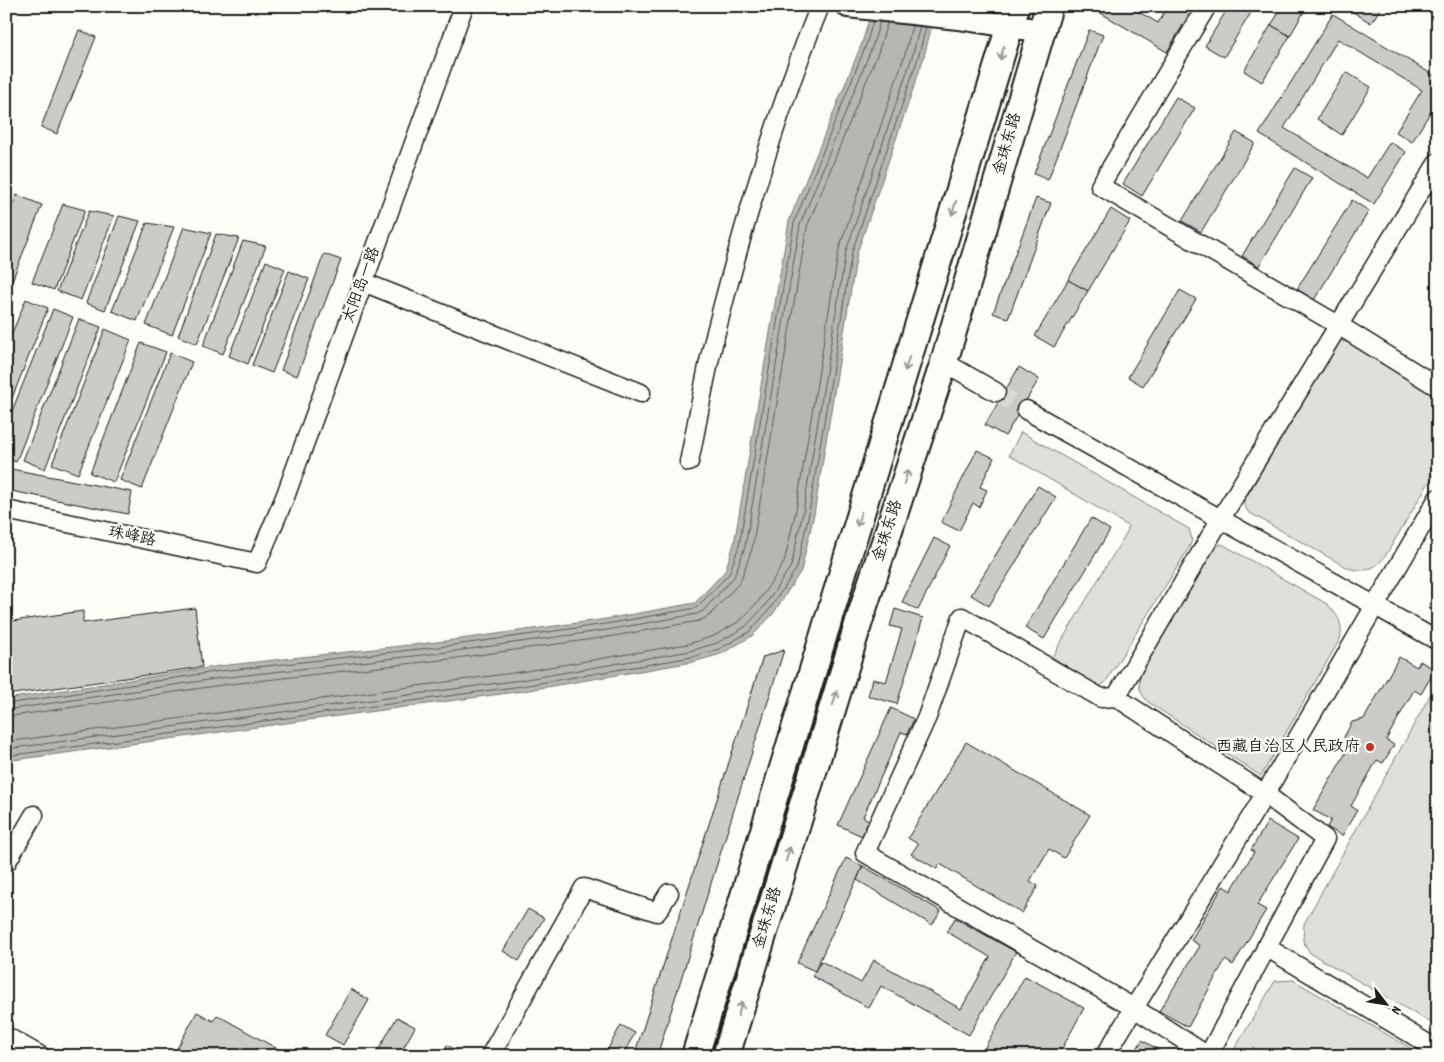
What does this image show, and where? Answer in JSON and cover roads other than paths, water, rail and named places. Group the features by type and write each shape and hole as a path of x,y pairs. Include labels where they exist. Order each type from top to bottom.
{"highway":[{"name":"金珠东路","path":"726,1056 861,615 944,362 1049,6"},
{"name":"金珠东路","path":"695,1056 1013,17"}],"main road":[{"path":"857,8 958,18 1013,17 1042,31"}],"street":[{"name":"太阳岛一路","path":"257,563 285,497 464,6"},
{"path":"689,462 716,333 749,215 796,66 820,6"},
{"path":"1207,6 1100,186 1340,326 1438,387"},
{"path":"1116,697 1220,520 1340,326 1438,162"},
{"path":"363,282 641,393"},
{"path":"944,362 996,392"},
{"path":"1026,410 1438,642"},
{"path":"1105,1056 1265,794 1438,498"},
{"name":"珠峰路","path":"6,510 257,563"},
{"path":"962,617 1101,698 1116,697 1265,794 1325,839 1208,1056 1187,1050 1134,1008 865,853 927,717 962,617"},
{"path":"6,863 34,815"},
{"path":"490,1056 584,888 656,912 669,893"},
{"path":"1266,947 1438,1050"},
{"path":"6,1036 42,1056"}],"water":[{"path":"873,6 937,6 923,60 857,253 814,514 801,571 773,614 752,636 721,654 693,662 523,691 6,761 6,699 220,666 446,641 606,619 695,603 725,571 734,544 789,221 862,43"}],"tunnel":[{"path":"996,392 1026,410"}],"place":[{"name":"西藏自治区人民政府","path":"1370,747"}]}
